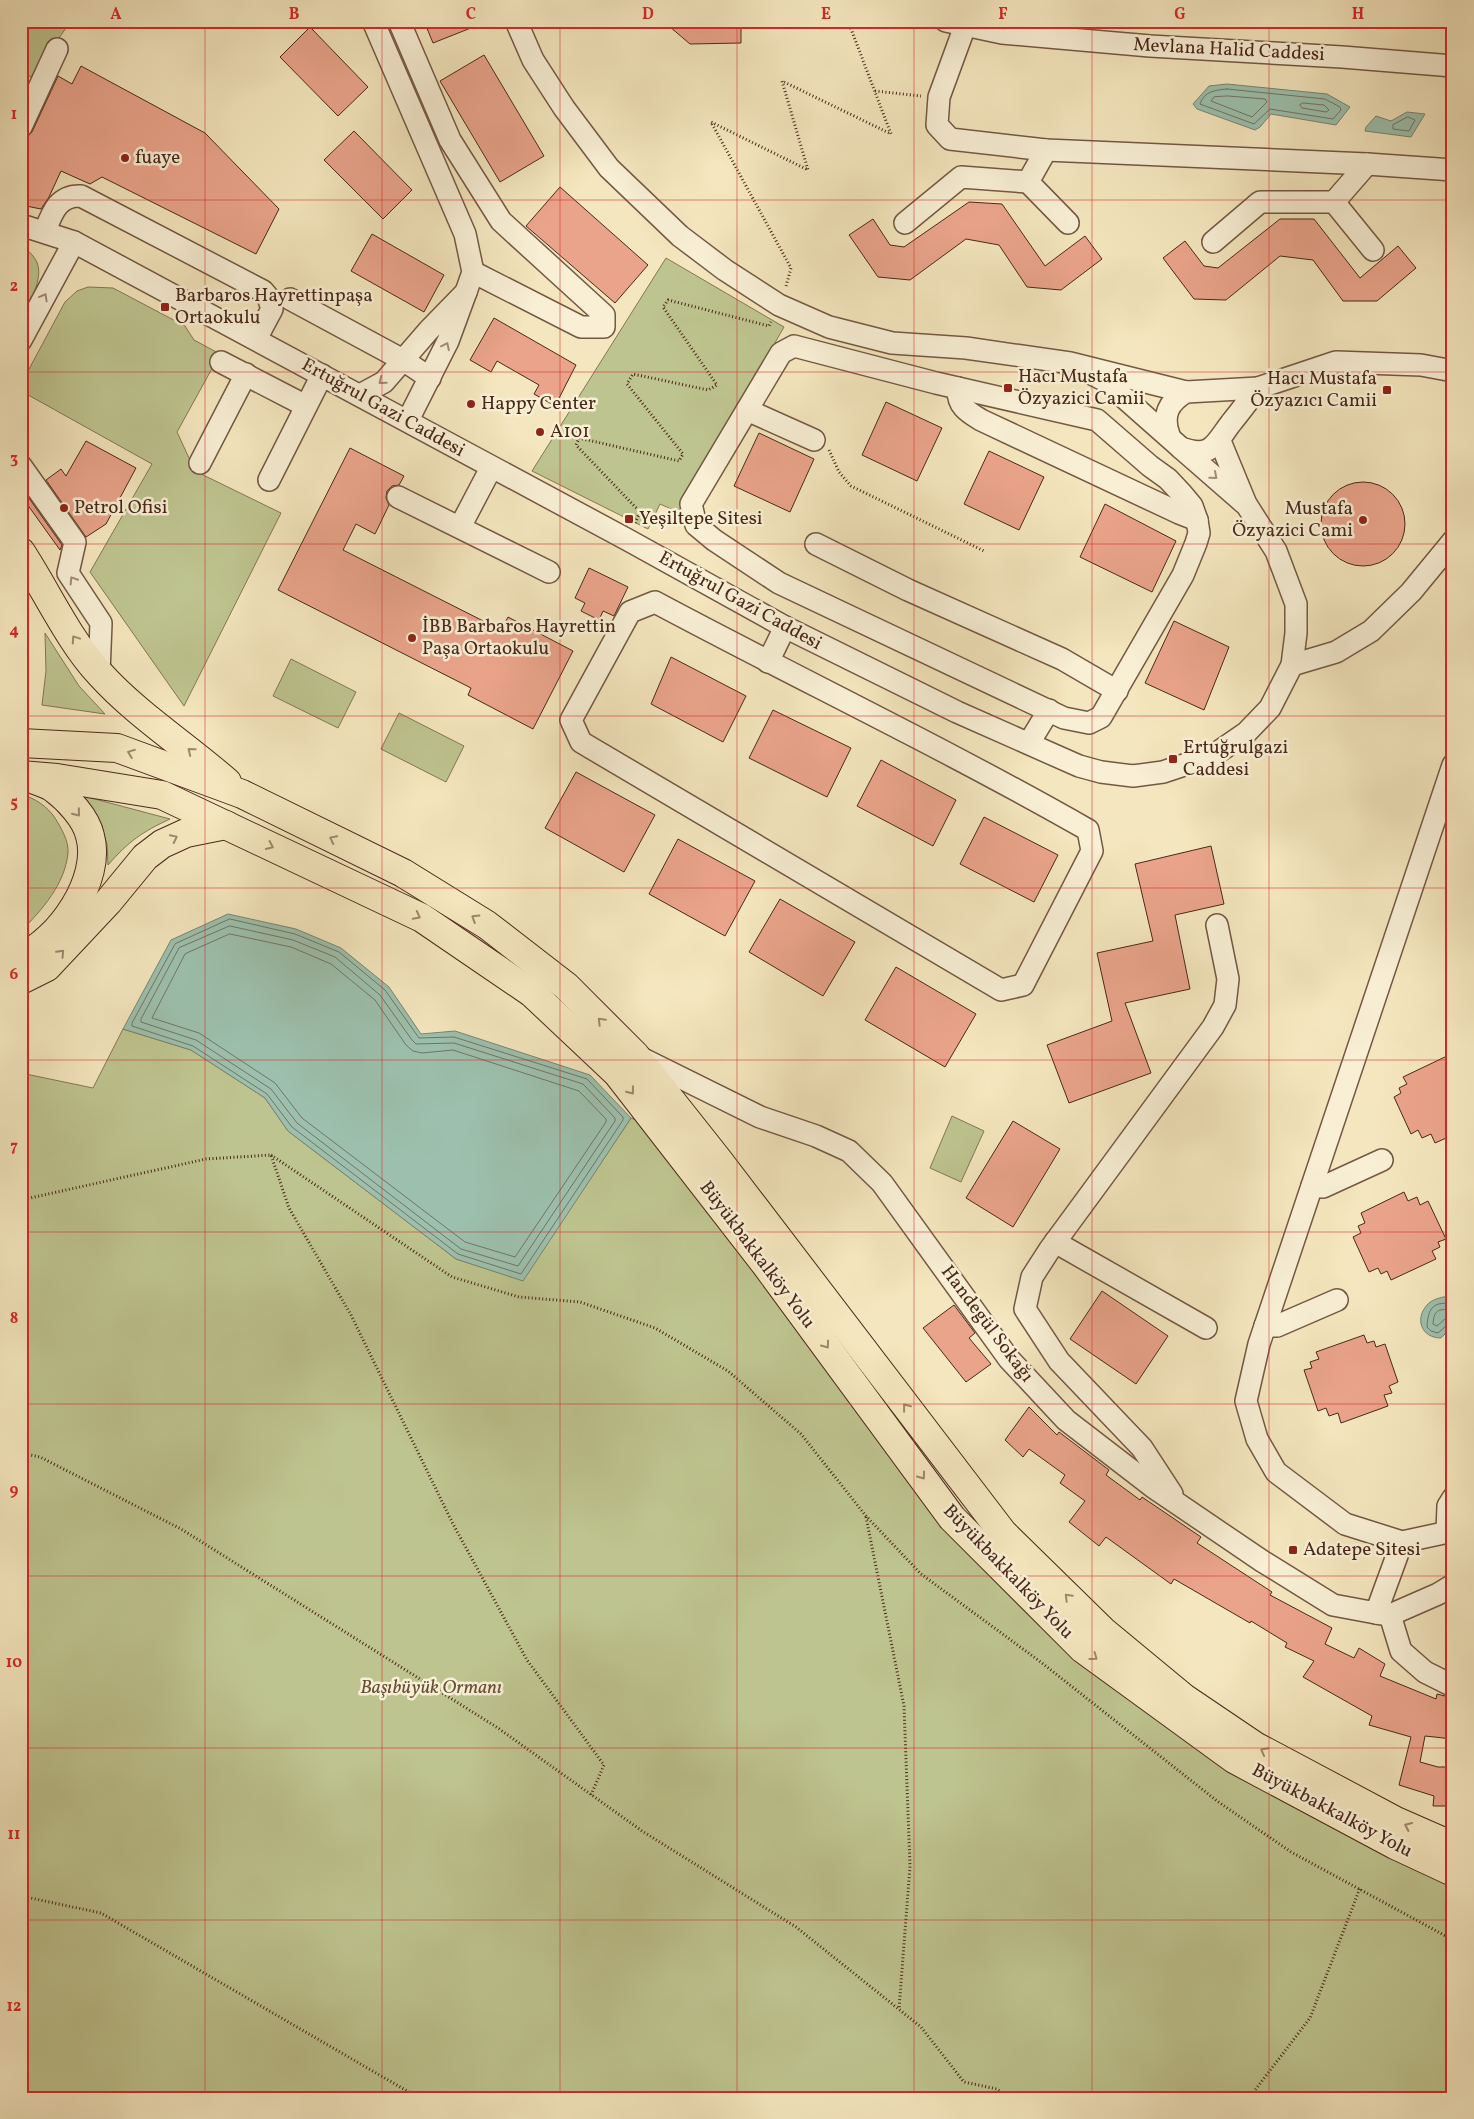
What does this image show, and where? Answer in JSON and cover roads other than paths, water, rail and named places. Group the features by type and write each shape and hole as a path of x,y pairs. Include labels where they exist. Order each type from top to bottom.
{"highway":[{"path":"21,552 73,637 99,673 136,709 190,750 242,794"},
{"path":"25,743 117,748 242,794"},
{"path":"21,957 51,937 68,920 86,885 91,863 91,837 83,820 70,803 53,788 23,775"},
{"name":"Büyükbakkalköy Yolu","path":"23,775 57,778 162,794 422,918 532,993 617,1073 766,1265 952,1518 1083,1649 1234,1759 1394,1845 1453,1872"},
{"name":"Büyükbakkalköy Yolu","path":"242,794 403,873 487,925 566,986 635,1055 719,1161 1003,1533 1103,1631 1184,1698 1255,1746 1396,1821 1453,1846"},
{"path":"21,980 47,967 108,902 145,857 162,844 186,832 226,825"},
{"path":"598,1056 635,1055"}],"street":[{"path":"374,21 464,234 473,272 448,341 408,420"},
{"path":"399,21 450,140 501,221 604,315 604,327 581,327 473,272"},
{"path":"516,21 533,60 564,108 609,168 680,236 725,270 779,305 829,327 892,342 966,348 1070,363 1186,392"},
{"path":"956,24 939,98 937,124 950,139 1046,150 1367,164 1453,170"},
{"name":"Mevlana Halid Caddesi","path":"956,24 1002,33 1150,46 1332,56 1453,66"},
{"path":"21,127 57,49"},
{"path":"1028,182 1046,150"},
{"path":"1213,242 1260,202 1334,202 1367,164"},
{"path":"905,223 961,177 1028,182 1068,223"},
{"path":"45,231 56,205 68,197 81,196 263,292 268,297 272,309 256,339"},
{"path":"1334,202 1373,250"},
{"name":"Ertuğrul Gazi Caddesi","path":"21,225 45,231 74,242 408,420 491,468 628,540 785,627 957,712 1078,766 1101,772 1133,776 1163,772 1214,755 1246,733 1270,708 1292,665 1296,632 1296,604 1276,551 1246,504 1223,435"},
{"path":"21,340 74,242"},
{"path":"360,395 384,382 402,360 466,292"},
{"path":"290,299 402,360 430,378"},
{"path":"794,346 958,388 1097,420 1150,466 1168,479 1192,506 1198,520 1199,533 1182,575 1101,716 1089,723 1073,721 779,583 714,540 696,525 691,504 747,410 781,353 794,346"},
{"path":"221,362 306,406"},
{"path":"1258,388 1212,448 1202,452 1191,452 1175,442 1165,425 1168,410 1176,397 1186,392 1258,388 1336,362 1421,365 1453,371"},
{"name":"Ertuğrul Gazi Caddesi","path":"1070,363 1104,380 1246,504"},
{"path":"200,463 246,374"},
{"path":"269,480 322,375"},
{"path":"958,388 960,404 968,412 981,420 1179,513 1198,520"},
{"path":"1207,392 1222,403 1226,411 1223,435"},
{"path":"747,410 814,440"},
{"path":"21,466 74,542 68,572 101,624 99,673"},
{"path":"460,528 491,468"},
{"path":"398,497 550,572"},
{"path":"1292,665 1336,652 1371,631 1411,592 1453,542"},
{"path":"816,544 908,590 1062,659 1117,691"},
{"path":"655,602 768,662 1016,789 1088,830 1092,851 1023,985 1001,990 992,985 581,742 571,720 630,612 655,602"},
{"path":"768,662 785,627"},
{"path":"1029,743 1049,710"},
{"path":"1452,769 1259,1344 1246,1401 1257,1439 1276,1472 1346,1524 1402,1542 1450,1532 1448,1506 1453,1498"},
{"path":"1178,1504 1142,1448 1059,1361 1025,1309 1032,1277 1055,1242 1213,1027 1225,1004 1228,979 1217,925"},
{"name":"Handegül Sokağı","path":"635,1055 760,1117 816,1136 849,1151 882,1183 1009,1359 1066,1420 1178,1504 1333,1605 1383,1614"},
{"path":"1312,1186 1323,1187 1382,1160"},
{"path":"1055,1242 1206,1328"},
{"path":"1265,1326 1277,1326 1337,1300"},
{"path":"1402,1542 1383,1614 1400,1651 1425,1672 1453,1686"},
{"path":"1383,1614 1438,1594 1453,1585"}],"water":[{"path":"1227,84 1327,94 1350,107 1336,125 1271,114 1255,130 1197,109 1193,104 1209,86"},
{"path":"1407,112 1425,114 1411,137 1365,131 1366,127 1376,116 1391,121"},
{"path":"228,914 296,929 341,948 389,987 421,1034 455,1031 590,1075 631,1118 523,1281 456,1259 288,1131 265,1098 191,1050 123,1029 171,940"},
{"path":"1447,1296 1453,1300 1453,1330 1450,1329 1441,1338 1434,1337 1424,1331 1421,1315 1430,1302"}],"place":[{"name":"fuaye","path":"125,158"},
{"name":"Barbaros Hayrettinpaşa Ortaokulu","path":"165,307"},
{"name":"Hacı Mustafa Özyazici Camii","path":"1008,388"},
{"name":"Hacı Mustafa Özyazıcı Camii","path":"1387,390"},
{"name":"Happy Center","path":"471,404"},
{"name":"A101","path":"540,432"},
{"name":"Petrol Ofisi","path":"64,508"},
{"name":"Yeşiltepe Sitesi","path":"629,519"},
{"name":"Mustafa Özyazici Cami","path":"1363,520"},
{"name":"İBB Barbaros Hayrettin Paşa Ortaokulu","path":"412,638"},
{"name":"Ertuğrulgazi Caddesi","path":"1173,759"},
{"name":"Adatepe Sitesi","path":"1293,1550"}],"park label":[{"name":"Başıbüyük Ormanı","path":"431,1688"}]}
